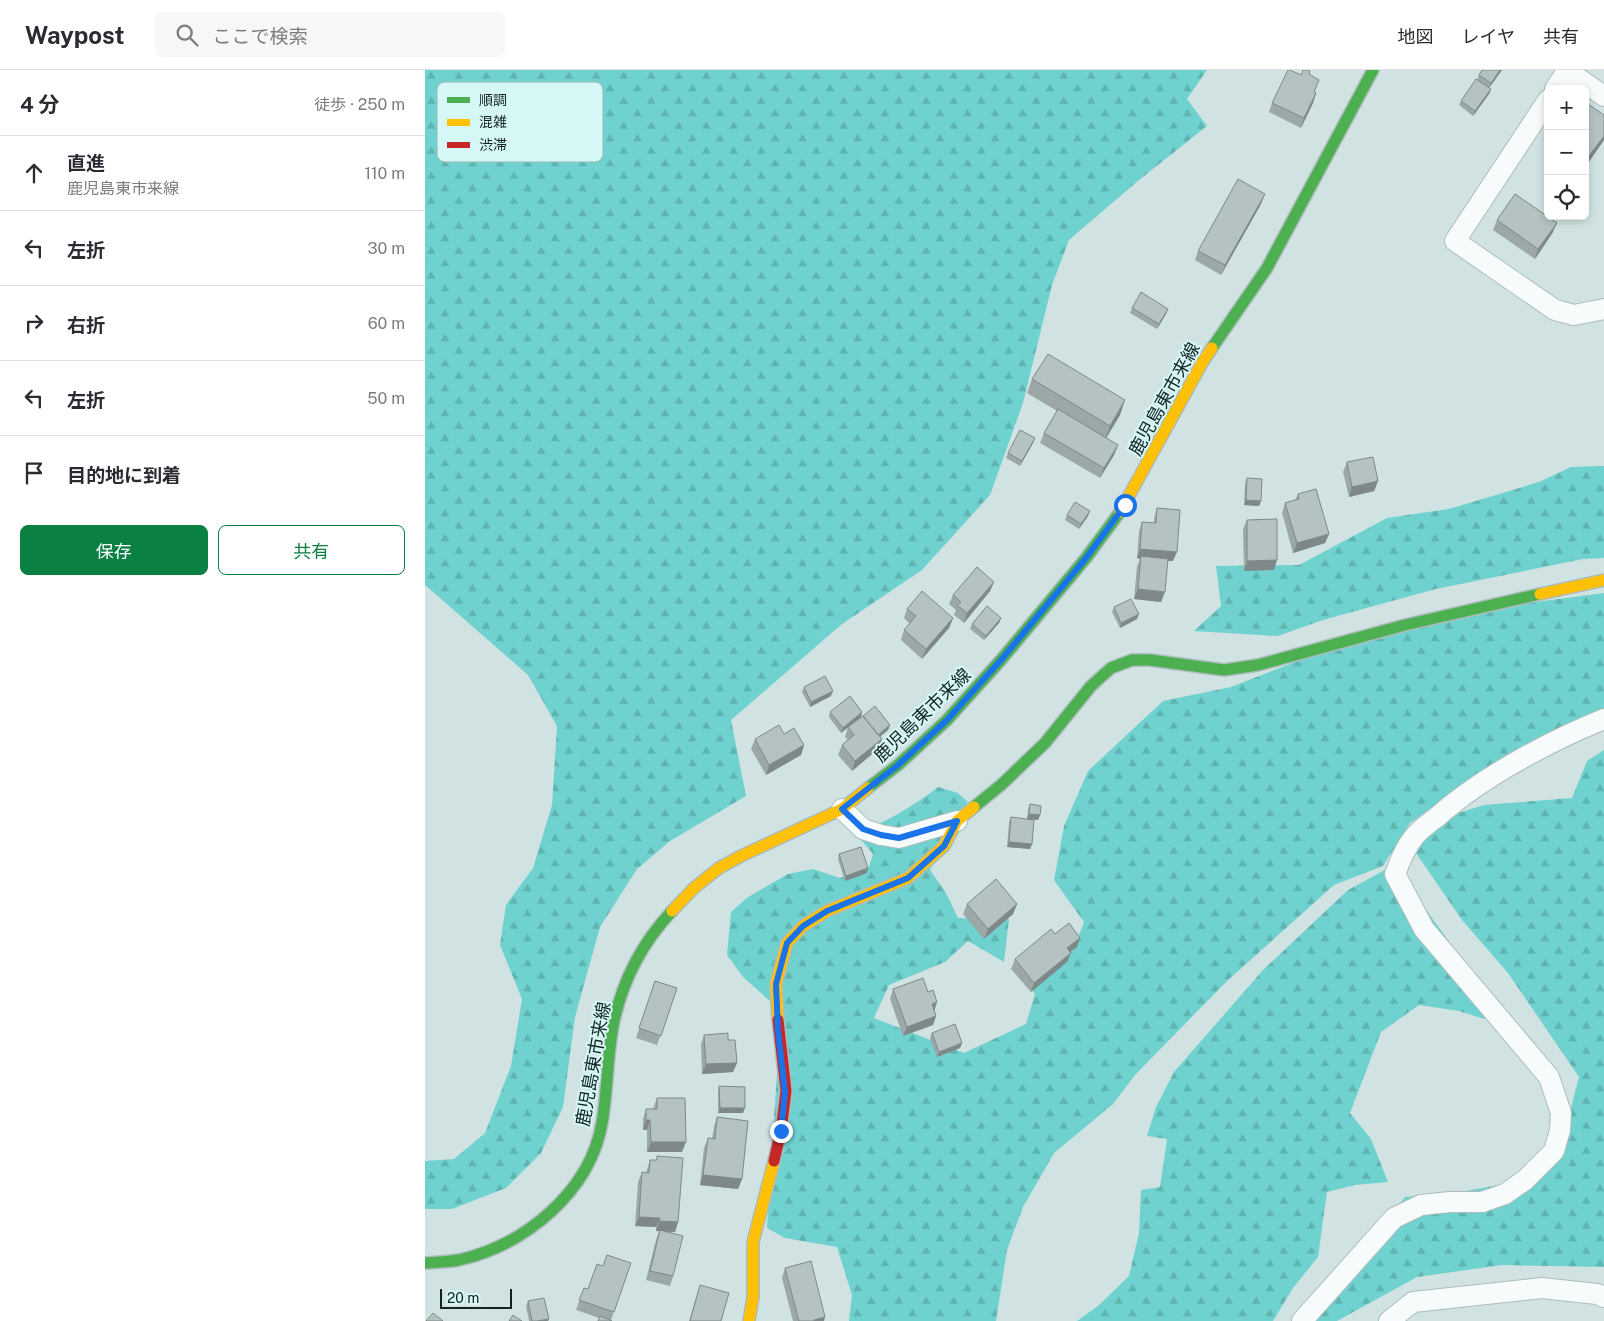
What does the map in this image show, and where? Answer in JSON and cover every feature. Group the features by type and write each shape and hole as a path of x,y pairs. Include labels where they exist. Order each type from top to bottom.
{"main road":[{"name":"鹿児島東市来線","path":"425,1263 458,1260 487,1251 523,1234 555,1208 576,1182 592,1156 602,1124 615,1021 629,978 639,954 656,928 693,888 719,868 842,809 898,765 947,720 1001,660 1086,558 1125,505 1202,363 1267,268 1373,70"},
{"path":"749,1321 753,1297 753,1242 781,1131 785,1092 778,1031 776,984 787,943 803,926 827,911 908,878 944,846 957,821 1001,785 1045,743 1091,686 1111,668 1132,660 1150,660 1224,670 1258,666 1405,625 1604,580"}],"street":[{"path":"1557,85 1566,70 1604,96"},
{"path":"1544,106 1455,241 1555,310 1574,315 1604,309"},
{"path":"1302,1321 1394,1218 1421,1205 1450,1202 1482,1202 1505,1194 1525,1180 1554,1151 1560,1130 1561,1113 1549,1077 1424,929 1395,874 1405,850 1415,835 1453,803 1503,770 1535,752 1604,719"},
{"path":"842,809 863,829 899,838 957,821"},
{"path":"1389,1321 1413,1302 1542,1288 1597,1294 1604,1297"}],"green space":[{"path":"425,70 1207,70 1187,99 1207,126 1139,180 1069,240 1052,285 1023,403 990,495 922,570 842,624 731,720 746,796 670,841 637,869 600,927 575,1017 563,1107 541,1153 506,1188 452,1209 425,1209 425,1161 454,1159 485,1133 511,1066 522,999 500,945 506,905 533,868 552,805 557,726 528,675 425,585"},
{"path":"1604,466 1604,558 1583,559 1436,589 1323,620 1278,636 1194,631 1221,606 1216,566 1299,565 1387,518 1449,509 1539,482 1571,467"},
{"path":"1604,593 1604,710 1494,764 1410,823 1383,866 1334,885 1227,981 1135,1075 1113,1104 1054,1153 1023,1207 1007,1250 996,1321 849,1321 852,1295 837,1247 785,1238 767,1228 781,1011 743,977 727,955 731,912 748,897 788,874 813,869 840,878 869,867 873,854 856,834 899,814 938,787 958,793 968,802 930,870 946,893 958,918 1009,919 1004,962 968,941 945,962 889,985 874,1018 964,1053 1026,1024 1035,994 1016,967 1036,971 1073,951 1084,922 1054,880 1064,826 1088,771 1163,701 1231,687 1406,619"},
{"path":"1604,750 1604,1267 1502,1265 1417,1277 1337,1321 1296,1321 1359,1255 1405,1197 1460,1192 1533,1179 1560,1150 1579,1077 1508,973 1462,920 1416,853 1436,820 1484,805 1572,798 1587,761"},
{"path":"1394,865 1450,943 1504,1012 1497,1023 1459,1011 1419,1005 1381,1032 1350,1113 1371,1139 1388,1182 1355,1185 1327,1192 1318,1257 1293,1288 1273,1321 1077,1321 1098,1306 1129,1276 1139,1233 1141,1190 1160,1187 1167,1139 1147,1136 1156,1107 1174,1072 1263,970 1348,890"}],"building":[{"path":"1288,70 1301,75 1303,70 1308,70 1310,71 1309,74 1319,80 1314,92 1316,93 1304,118 1272,103"},
{"path":"1482,70 1500,70 1491,83 1479,75"},
{"path":"1476,79 1491,89 1475,111 1461,101"},
{"path":"1589,105 1604,115 1604,136 1589,156"},
{"path":"1238,179 1265,194 1225,265 1198,251"},
{"path":"1515,194 1544,214 1544,220 1553,220 1557,223 1538,249 1497,220"},
{"path":"1141,292 1168,309 1159,324 1132,308"},
{"path":"1048,354 1125,400 1110,426 1032,379"},
{"path":"1058,409 1118,445 1104,468 1044,433"},
{"path":"1020,430 1035,438 1022,461 1008,453"},
{"path":"1373,457 1378,481 1352,487 1347,462"},
{"path":"1247,478 1262,479 1261,501 1246,500"},
{"path":"1316,489 1329,534 1297,543 1285,503 1299,499 1298,494"},
{"path":"1075,502 1090,511 1081,524 1067,515"},
{"path":"1157,508 1180,510 1177,552 1140,549 1142,522 1156,523"},
{"path":"1277,519 1277,560 1247,561 1247,520"},
{"path":"1141,556 1168,559 1165,592 1138,589"},
{"path":"977,567 994,582 967,613 957,605 961,602 953,595"},
{"path":"922,591 953,618 926,649 904,630 916,616 907,609"},
{"path":"1131,599 1139,614 1121,623 1114,607"},
{"path":"987,606 1001,618 986,636 972,624"},
{"path":"825,676 833,691 811,702 804,687"},
{"path":"850,696 862,712 843,728 830,712"},
{"path":"875,706 890,725 878,735 863,716"},
{"path":"863,716 882,739 855,761 842,745 854,735 848,727"},
{"path":"779,725 784,734 794,728 804,745 769,765 755,739"},
{"path":"1030,804 1041,806 1040,815 1029,814"},
{"path":"1011,817 1034,820 1032,844 1009,842"},
{"path":"861,847 868,868 846,876 839,854"},
{"path":"996,879 1017,904 988,929 967,904"},
{"path":"1069,923 1080,938 1067,948 1071,953 1034,983 1015,959 1051,929 1055,934"},
{"path":"923,978 928,992 933,990 937,1002 932,1004 936,1016 907,1027 893,989"},
{"path":"655,981 677,988 661,1036 639,1028"},
{"path":"955,1024 962,1043 939,1052 932,1033"},
{"path":"728,1033 728,1040 735,1040 737,1063 706,1064 704,1035"},
{"path":"719,1086 745,1087 745,1108 720,1108"},
{"path":"657,1098 685,1098 686,1142 651,1142 650,1120 646,1120 646,1109 657,1109"},
{"path":"717,1117 748,1121 742,1179 703,1175 708,1138 715,1139"},
{"path":"657,1156 683,1158 678,1222 659,1221 660,1218 639,1217 642,1172 649,1173 650,1160 657,1160"},
{"path":"660,1230 683,1236 673,1276 650,1271"},
{"path":"607,1255 631,1263 614,1312 579,1300 584,1288 588,1289 597,1264 603,1266"},
{"path":"811,1261 825,1317 814,1321 799,1321 785,1268"},
{"path":"700,1285 729,1293 721,1321 690,1321"},
{"path":"544,1298 549,1319 532,1321 528,1301"},
{"path":"433,1313 443,1321 426,1321"},
{"path":"513,1315 522,1321 509,1321"},
{"path":"600,1316 612,1321 598,1321"}],"traffic: fast":[{"path":"1212,348 1267,268 1373,70"},
{"path":"868,788 898,765 947,720 1001,660 1086,558 1120,512"},
{"path":"974,807 1001,785 1045,743 1091,686 1111,668 1132,660 1150,660 1224,670 1258,665 1405,625 1540,594"},
{"path":"425,1263 459,1260 484,1253 507,1242 551,1212 569,1193 584,1171 595,1148 602,1123 612,1033 623,991 635,962 652,936 672,911"}],"traffic: slow":[{"path":"1120,512 1212,348"},
{"path":"1540,594 1604,580"},
{"path":"672,911 694,888 719,868 842,809 868,788"},
{"path":"778,1020 776,984 787,943 803,926 827,911 908,878 944,846 957,821 974,807"},
{"path":"749,1321 753,1297 753,1242 774,1161"}],"traffic: jam":[{"path":"774,1161 781,1131 786,1091 778,1020"}],"route":[{"path":"781,1131 785,1092 778,1031 776,984 787,943 803,926 827,911 908,878 944,846 957,821 899,838 863,829 842,809 898,765 947,720 1001,660 1086,558 1125,505"}]}
